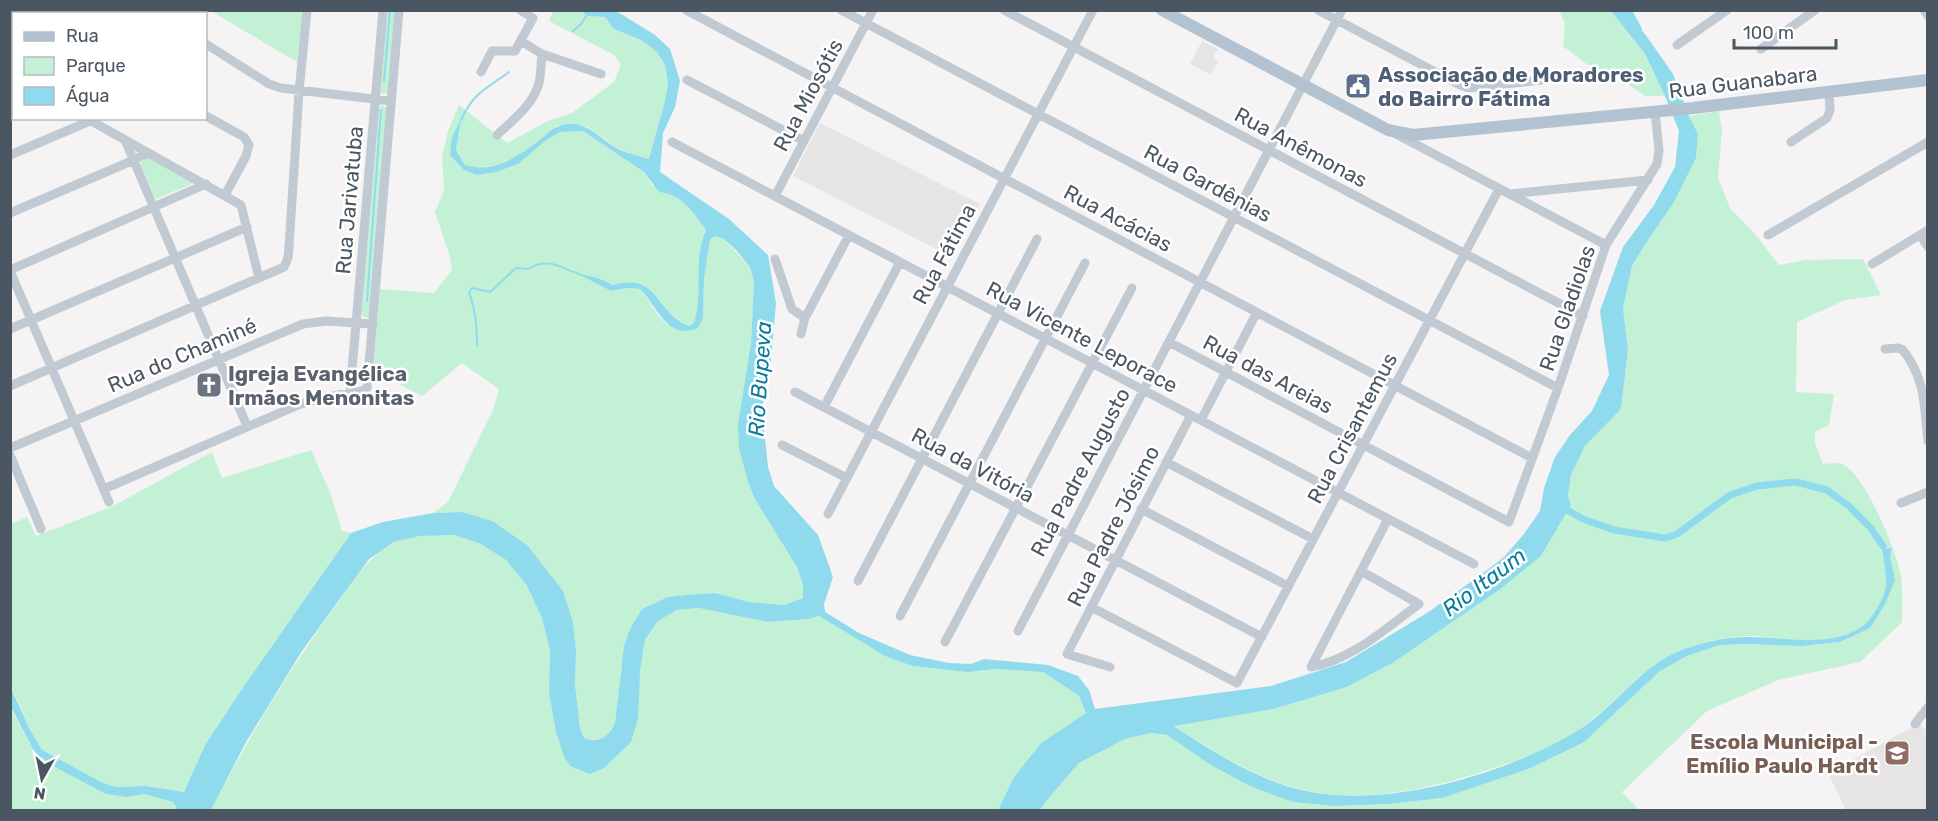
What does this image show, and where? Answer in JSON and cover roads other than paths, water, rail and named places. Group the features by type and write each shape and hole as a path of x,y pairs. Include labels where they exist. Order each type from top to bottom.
{"main road":[{"name":"Rua Guanabara","path":"1162,10 1388,130 1406,134 1432,134 1693,108 1928,80"}],"street":[{"path":"10,386 284,267 288,258 307,10"},
{"name":"Rua Jarivatuba","path":"383,10 351,393 365,391 369,384 399,10"},
{"path":"481,72 492,51 512,52 521,41 533,18 520,10"},
{"name":"Rua Acácias","path":"686,10 1532,458"},
{"name":"Rua Gardênias","path":"841,10 1558,388"},
{"name":"Rua Miosótis","path":"775,196 873,10"},
{"name":"Rua Anêmonas","path":"1004,10 1583,316"},
{"name":"Rua Fátima","path":"828,514 1093,10"},
{"path":"1318,10 1468,88 1550,79"},
{"name":"Rua Padre Augusto","path":"1018,631 1342,10"},
{"path":"1677,45 1727,10"},
{"path":"1761,49 1815,10"},
{"path":"1924,10 1928,16"},
{"path":"521,41 542,54 601,74"},
{"path":"207,45 269,84 281,88 299,92 391,100"},
{"path":"497,135 520,114 536,92 540,80 542,54"},
{"path":"687,80 804,141"},
{"path":"1791,142 1827,118 1830,111 1829,91"},
{"name":"Rua Gladiolas","path":"1509,522 1558,388 1606,245 1648,180 1659,157 1659,111"},
{"path":"207,117 244,137 249,145 246,156 225,195"},
{"path":"10,155 88,120"},
{"path":"92,120 241,205 259,278"},
{"path":"1388,130 1606,245"},
{"path":"1428,151 1432,134"},
{"path":"125,140 247,426"},
{"name":"Rua Vicente Leporace","path":"672,142 1474,564"},
{"path":"1768,235 1928,142"},
{"path":"10,213 142,155 151,154"},
{"path":"1510,194 1648,180"},
{"path":"109,502 10,271 206,184"},
{"name":"Rua Crisantemus","path":"1090,607 1237,683 1499,189"},
{"path":"10,328 247,227"},
{"path":"1872,264 1924,233 1928,248"},
{"path":"801,334 805,318 849,235"},
{"path":"858,581 1037,239"},
{"path":"775,259 792,309 805,318"},
{"path":"824,407 900,262"},
{"path":"900,616 1085,263"},
{"path":"945,642 1132,288"},
{"path":"1201,420 1257,312"},
{"name":"Rua do Chaminé","path":"10,448 303,324 326,321 373,324"},
{"name":"Rua das Areias","path":"1169,342 1509,522"},
{"path":"1885,349 1903,350 1925,386 1928,441"},
{"name":"Rua da Vitória","path":"795,392 1262,637"},
{"path":"104,489 308,401 351,393"},
{"name":"Rua Padre Jósimo","path":"1110,667 1067,654 1191,414"},
{"path":"782,445 847,478"},
{"path":"10,455 41,529"},
{"path":"1166,462 1313,539"},
{"path":"1900,504 1928,492"},
{"path":"1141,509 1288,586"},
{"path":"1361,571 1419,604 1355,650 1334,661 1311,667 1388,519"},
{"path":"1915,724 1928,707"}],"water":[{"name":"Rio Bupeva","path":"582,11 616,11 655,35 670,49 680,81 675,107 663,133 660,172 729,219 768,255 776,303 770,370 762,408 768,467 774,486 818,535 833,577 824,604 825,612 859,633 910,655 949,663 971,664 984,659 1048,665 1078,676 1089,690 1095,709 1271,686 1346,662 1427,613 1504,557 1540,511 1544,488 1555,457 1570,435 1592,411 1609,375 1600,311 1623,247 1654,205 1675,167 1679,131 1665,96 1645,54 1611,11 1623,11 1645,34 1673,74 1698,134 1696,158 1674,202 1632,266 1623,308 1628,350 1621,409 1585,446 1571,475 1568,496 1571,505 1541,556 1499,590 1394,662 1347,687 1273,709 1174,726 1244,768 1290,787 1324,794 1360,796 1399,793 1438,786 1476,775 1547,747 1591,721 1641,675 1654,665 1684,649 1734,637 1810,640 1840,637 1853,632 1868,621 1882,599 1885,592 1886,572 1882,549 1892,548 1890,557 1895,580 1885,604 1870,628 1840,642 1802,646 1720,645 1687,656 1660,671 1584,742 1531,768 1442,798 1389,804 1333,806 1293,802 1252,787 1209,764 1167,735 1151,733 1125,739 1079,763 1040,810 998,810 1014,777 1041,743 1086,713 1079,696 1043,672 995,669 968,672 912,666 885,656 819,616 768,622 699,608 677,610 658,621 645,640 640,671 638,719 631,742 604,768 590,774 570,766 564,756 556,732 549,691 550,651 542,618 526,584 506,560 481,544 454,535 419,536 394,542 369,559 302,651 246,742 211,810 175,810 173,802 144,794 128,797 106,794 55,767 35,753 11,707 10,686 42,750 103,783 116,787 146,786 184,792 205,745 351,533 383,522 433,513 462,512 492,521 527,545 563,591 573,622 576,651 575,684 580,728 584,738 590,740 599,740 609,733 615,724 624,646 630,629 642,609 668,597 715,593 749,602 784,605 803,598 803,585 797,567 756,501 748,482 739,448 738,425 751,343 754,282 750,267 724,239 716,236 710,239 704,279 703,318 698,328 687,331 678,330 663,319 640,289 627,288 611,291 576,273 598,278 613,285 628,282 640,284 649,289 678,320 689,326 694,323 698,300 700,253 706,230 686,205 674,196 659,192 644,172 583,131 560,132 545,141 518,164 496,172 477,175 464,170 450,155 452,137 461,119 456,150 465,165 486,167 506,162 524,152 554,128 569,124 590,130 622,151 649,159 665,101 668,83 665,65 657,52 641,40 614,29 605,17 587,16"}],"waterway":[{"path":"384,81 390,10"},
{"name":"Rio Itaum","path":"1625,10 1636,30"},
{"path":"573,31 587,15"},
{"path":"461,120 475,97 509,72"},
{"path":"367,301 381,110"},
{"path":"477,346 476,319 469,293 472,288 490,292 516,268 528,269 547,263 579,274"},
{"path":"1567,510 1583,519 1614,530 1665,538 1677,534 1730,495 1757,486 1796,482 1827,490 1850,507 1870,527 1883,546"}],"place":[{"name":"Associação de Moradores do Bairro Fátima","path":"1358,86"},
{"name":"Igreja Evangélica Irmãos Menonitas","path":"209,385"},
{"name":"Escola Municipal - Emílio Paulo Hardt","path":"1897,753"}]}
